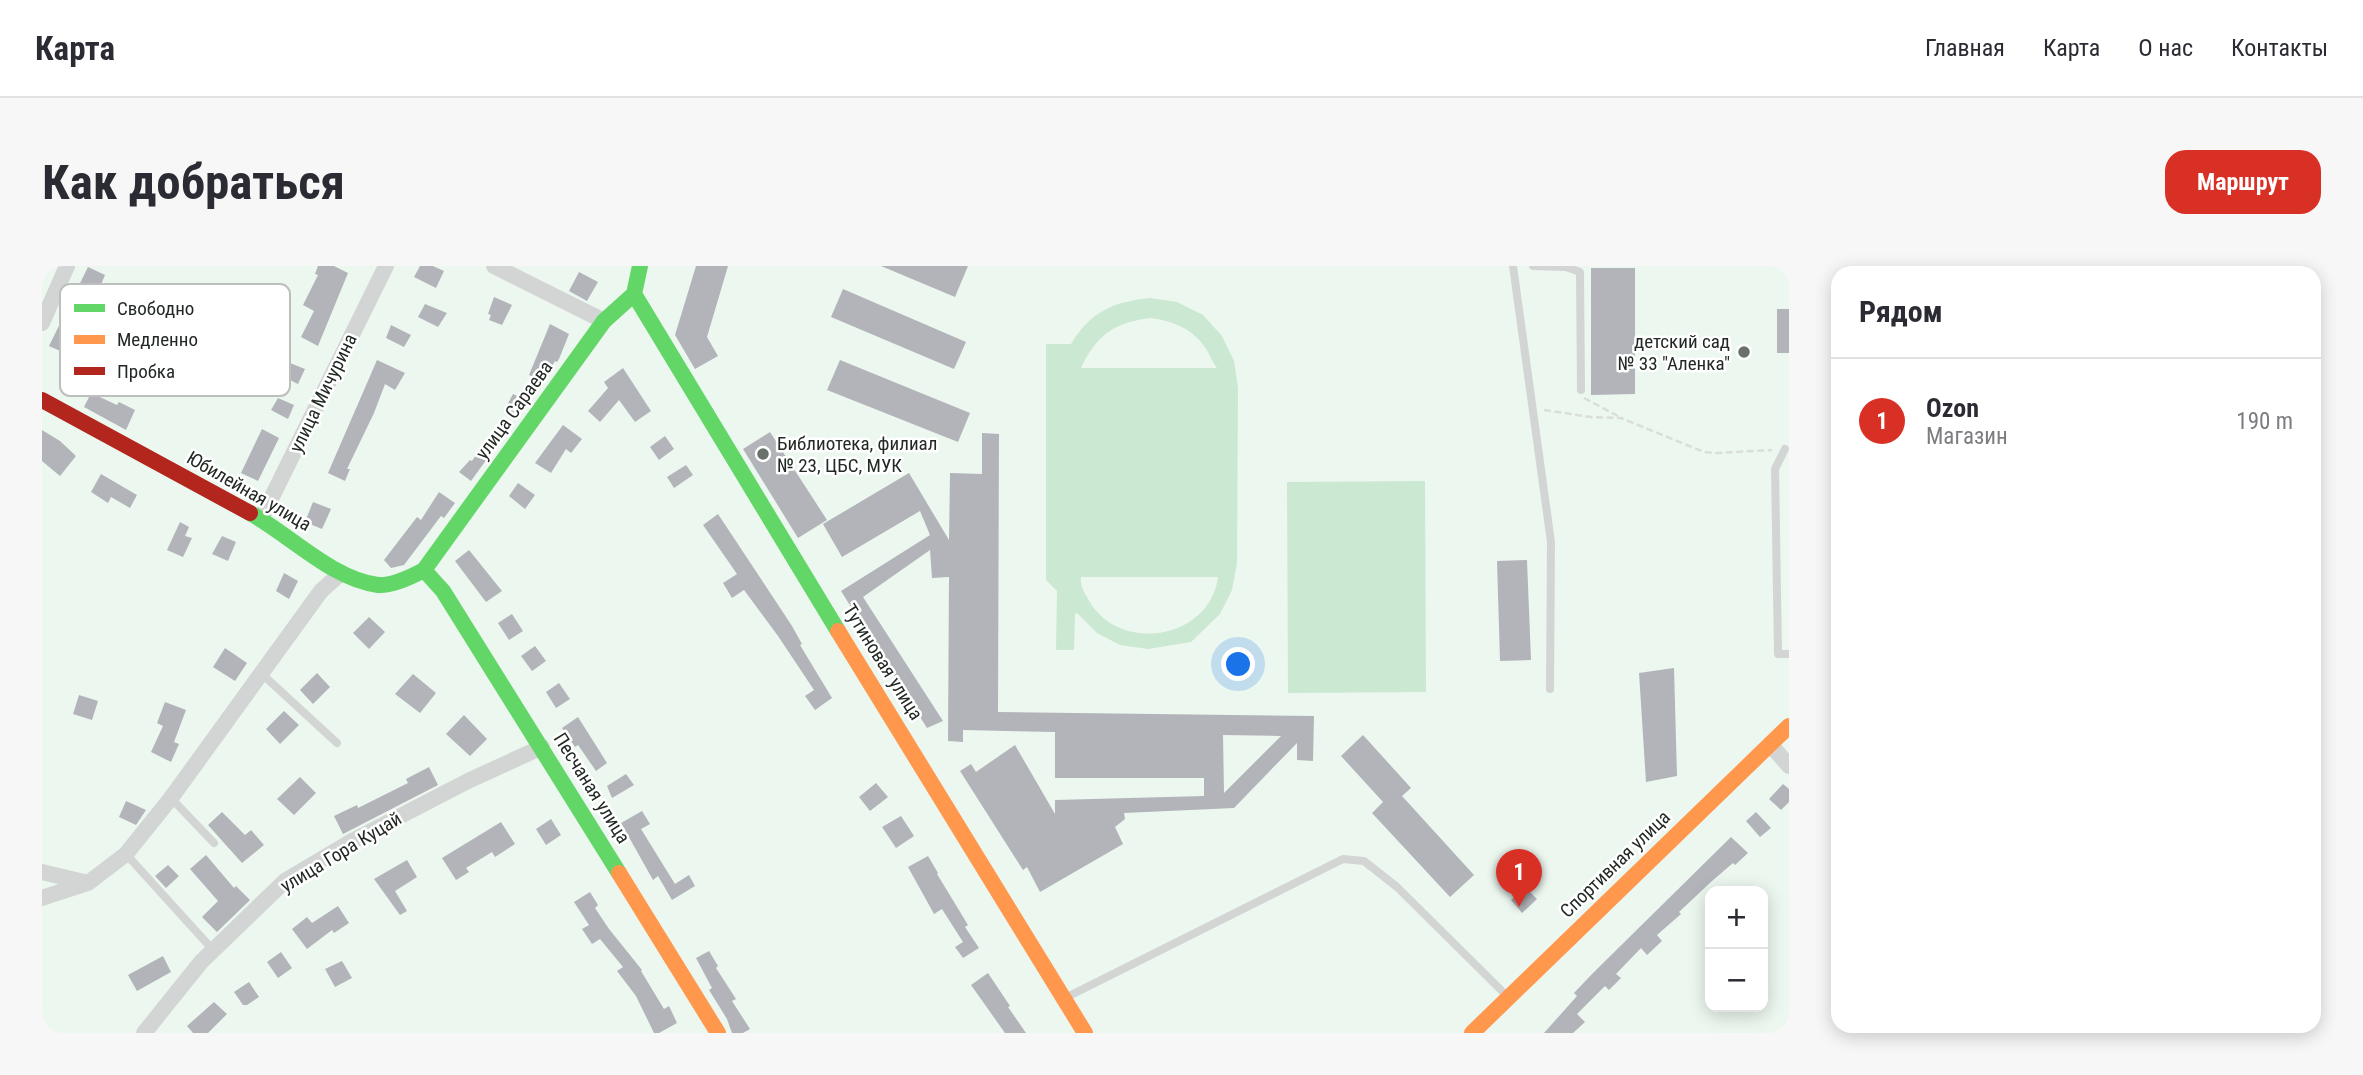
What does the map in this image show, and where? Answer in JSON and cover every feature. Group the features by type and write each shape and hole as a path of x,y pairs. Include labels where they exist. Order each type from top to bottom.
{"street":[{"path":"42,323 67,266"},
{"name":"улица Мичурина","path":"261,519 386,266"},
{"path":"494,266 604,321"},
{"path":"634,294 640,266"},
{"name":"улица Сараева","path":"429,563 604,321 634,294"},
{"name":"Тутиновая улица","path":"634,294 1085,1033"},
{"name":"Юбилейная улица","path":"42,400 261,519 341,573 379,585 404,580 429,563"},
{"name":"Песчаная улица","path":"429,563 443,590 718,1033"},
{"path":"42,898 88,883 126,854 321,591 341,573"},
{"name":"Спортивная улица","path":"1472,1033 1789,726"},
{"path":"1770,744 1789,766"},
{"name":"улица Гора Куцай","path":"144,1033 201,962 285,881 388,822 542,747"},
{"path":"42,872 88,883"}],"lane":[{"path":"1513,266 1551,542 1550,690"},
{"path":"1533,266 1566,267 1580,272 1581,390"},
{"path":"1785,449 1775,469 1778,654 1789,653"},
{"path":"262,674 337,743"},
{"path":"170,798 214,843"},
{"path":"126,854 213,950"},
{"path":"1065,998 1343,859 1364,861 1397,887 1508,997"}],"path":[{"path":"1581,390 1588,401 1621,418 1704,452 1785,449"},
{"path":"1534,408 1621,418"}],"green space":[{"path":"1150,298 1177,302 1203,315 1222,336 1234,361 1238,388 1237,563 1232,590 1220,614 1191,642 1148,649 1120,645 1097,633 1077,613 1074,650 1056,650 1057,591 1046,580 1046,344 1071,344 1087,323 1104,310 1125,302","holes":["1150,318 1167,321 1189,331 1201,342 1217,368 1081,368 1093,347 1108,332 1126,323","1081,577 1218,577 1218,578 1211,600 1197,616 1180,627 1159,633 1138,633 1118,627 1100,615 1084,592"]},
{"path":"1425,481 1426,692 1288,693 1287,482"}],"building":[{"path":"318,266 334,266 348,273 318,346 301,337 314,311 303,305 318,275 315,274"},
{"path":"420,266 433,266 444,271 436,288 414,277"},
{"path":"696,266 728,266 707,337 718,356 695,369 675,335"},
{"path":"881,266 968,266 955,297"},
{"path":"88,267 105,275 101,284 80,284"},
{"path":"1591,268 1635,268 1635,394 1591,395"},
{"path":"579,272 598,282 587,301 569,291"},
{"path":"843,289 966,342 954,369 831,317"},
{"path":"494,297 512,305 502,325 489,320 491,315 488,314"},
{"path":"425,304 447,313 438,327 418,317"},
{"path":"1777,309 1789,309 1789,353 1777,353"},
{"path":"60,324 60,351 49,346"},
{"path":"550,324 569,334 559,359 543,381 529,375"},
{"path":"391,325 411,335 404,347 386,338"},
{"path":"377,360 405,373 395,390 385,384 347,469 350,469 345,481 328,473"},
{"path":"840,360 970,413 958,442 827,390"},
{"path":"290,363 305,369 298,384 290,380"},
{"path":"623,368 651,411 635,422 619,400 600,422 588,411 608,388 604,382"},
{"path":"513,394 529,401 519,415 505,409"},
{"path":"90,396 98,396 135,410 126,430 84,407"},
{"path":"278,398 294,405 288,419 271,410"},
{"path":"563,425 582,439 571,453 566,449 551,473 535,463"},
{"path":"495,427 505,434 471,481 459,472 472,461"},
{"path":"262,429 279,438 258,481 241,473"},
{"path":"42,430 60,441 76,456 60,476 42,461"},
{"path":"770,432 827,520 798,538 743,449"},
{"path":"982,433 999,434 998,712 1314,716 1313,761 1297,760 1297,743 1234,808 1124,813 1125,819 1115,827 1123,844 1040,892 1027,867 1023,870 960,771 971,764 976,772 1015,745 1055,814 1055,800 1204,796 1204,778 1055,778 1055,732 963,730 963,742 948,741 949,577 932,578 930,550 863,597 943,721 927,728 841,591 930,535 920,511 842,557 823,524 909,473 949,540 950,473 982,474","holes":["1223,735 1281,736 1224,793"]},
{"path":"665,436 674,449 659,460 650,447"},
{"path":"686,465 693,475 674,488 667,477"},
{"path":"101,474 137,495 130,508 111,497 108,503 91,492"},
{"path":"518,483 535,495 525,509 509,496"},
{"path":"439,492 455,503 444,518 441,516 404,565 391,568 384,560 417,517 421,520"},
{"path":"313,502 331,509 322,529 305,522"},
{"path":"718,514 792,626 802,644 800,645 832,698 815,710 805,696 814,690 778,636 744,590 732,598 723,583 737,574 703,525"},
{"path":"180,522 189,527 185,536 192,538 183,557 167,550"},
{"path":"222,536 236,542 228,561 212,554"},
{"path":"469,550 502,591 486,602 455,561"},
{"path":"1527,560 1531,660 1500,661 1497,561"},
{"path":"284,573 298,581 289,599 276,591"},
{"path":"512,614 523,631 509,640 498,623"},
{"path":"369,617 385,632 369,649 353,633"},
{"path":"535,646 546,661 532,671 521,656"},
{"path":"225,648 247,663 235,681 213,667"},
{"path":"1674,668 1677,776 1646,782 1639,673"},
{"path":"317,673 330,687 313,704 300,690"},
{"path":"413,674 436,693 420,713 395,694"},
{"path":"559,683 570,699 556,708 546,692"},
{"path":"79,695 98,701 92,720 73,714"},
{"path":"165,702 186,710 174,742 179,744 171,762 151,752 163,726 157,723"},
{"path":"284,711 299,725 280,744 266,729"},
{"path":"464,715 487,739 470,756 446,734"},
{"path":"578,717 607,763 596,771 562,728"},
{"path":"1363,735 1411,788 1402,796 1474,875 1450,897 1372,813 1383,802 1341,756"},
{"path":"429,767 438,785 343,834 334,816 357,805 358,808 408,783 406,779"},
{"path":"626,774 634,785 612,798 607,786"},
{"path":"300,777 316,793 294,815 277,799"},
{"path":"876,783 888,797 870,811 859,797"},
{"path":"1783,784 1789,789 1789,802 1781,810 1769,799"},
{"path":"126,801 146,810 136,825 119,817"},
{"path":"642,811 650,824 641,829 675,884 689,875 695,886 672,900 658,876 653,880 621,823"},
{"path":"222,812 245,835 251,830 264,845 242,863 208,825"},
{"path":"1756,812 1771,828 1760,837 1746,821"},
{"path":"901,816 914,836 896,848 882,827"},
{"path":"551,819 561,835 546,845 536,829"},
{"path":"501,822 515,844 495,857 492,852 466,868 469,872 456,880 442,858"},
{"path":"1731,837 1748,853 1705,886 1679,912 1681,914 1657,935 1662,941 1647,955 1641,948 1616,974 1621,978 1609,990 1605,986 1577,1014 1585,1022 1573,1033 1544,1033 1577,996 1574,993"},
{"path":"206,855 234,888 236,886 250,900 217,932 202,917 218,901 190,869"},
{"path":"928,856 979,948 963,958 955,947 963,942 942,909 934,914 908,867"},
{"path":"407,860 417,877 395,891 407,911 400,915 374,879"},
{"path":"168,865 179,876 166,888 155,876"},
{"path":"1525,887 1537,899 1522,913 1511,900"},
{"path":"590,892 598,905 595,908 642,970 664,1009 669,1006 677,1023 654,1033 636,996 617,971 623,967 600,939 592,944 582,929 589,925 574,902"},
{"path":"338,906 349,923 334,933 332,930 307,949 292,929 307,917 312,923"},
{"path":"709,951 718,966 716,968 736,999 732,1001 750,1029 743,1033 732,1033 727,1019 709,990 712,988 696,958"},
{"path":"281,952 292,968 278,978 267,962"},
{"path":"163,956 171,972 137,991 128,975"},
{"path":"342,961 352,978 335,987 325,969"},
{"path":"988,973 1026,1033 1005,1033 971,985"},
{"path":"249,982 259,997 243,1005 234,992"},
{"path":"214,1002 227,1014 208,1033 193,1033 187,1026"}],"traffic: fast":[{"path":"640,266 634,294 838,631"},
{"path":"250,513 328,565 361,581 378,585 390,584 424,570 604,321 634,294"},
{"path":"424,570 443,591 619,873"}],"traffic: slow":[{"path":"838,631 1085,1033"},
{"path":"1472,1033 1789,726"},
{"path":"619,873 718,1033"}],"traffic: jam":[{"path":"42,400 250,513"}],"place":[{"name":"детский сад № 33 \"Аленка\"","path":"1744,352"},
{"name":"Библиотека, филиал № 23, ЦБС, МУК","path":"763,454"},
{"name":"Ozon","path":"1519,907"}]}
